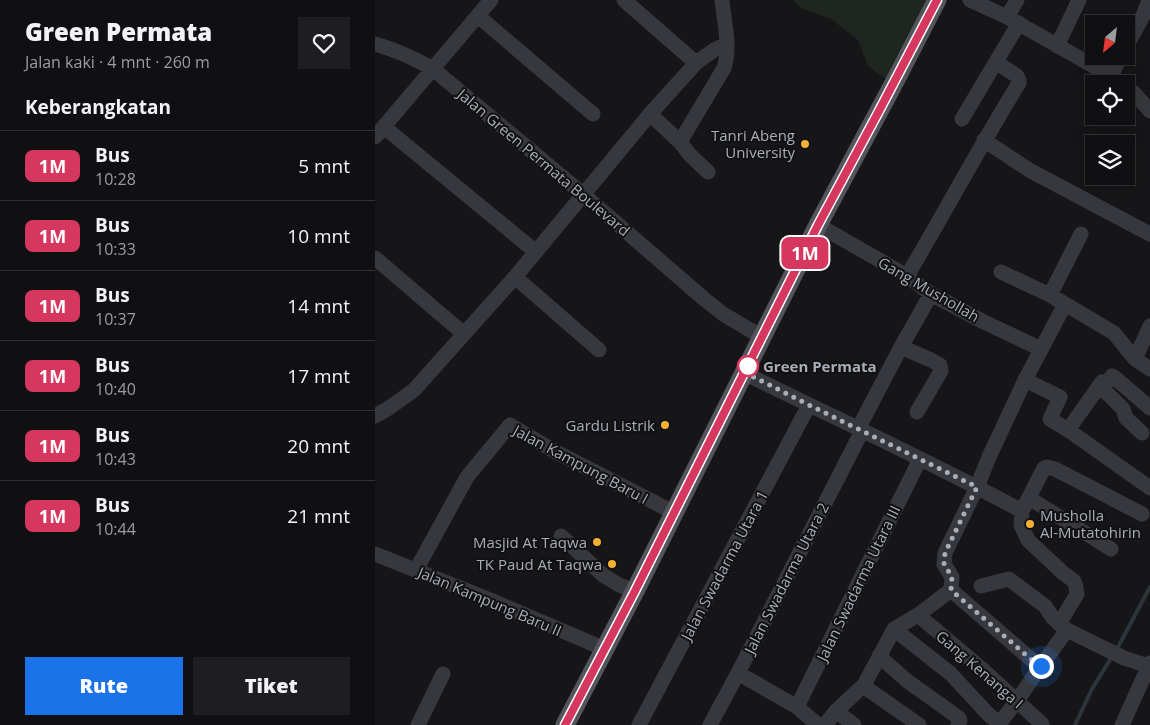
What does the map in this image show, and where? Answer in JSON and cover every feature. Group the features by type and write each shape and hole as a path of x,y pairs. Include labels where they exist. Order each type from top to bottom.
{"main road":[{"path":"565,725 635,591 818,225 937,0"}],"street":[{"path":"491,0 379,132 536,252"},
{"path":"624,0 696,63"},
{"path":"680,142 727,60 722,0"},
{"path":"970,0 1013,20 1107,75"},
{"path":"962,119 996,62 1013,20 1017,0"},
{"path":"1057,46 1079,0"},
{"path":"1135,31 1149,0"},
{"path":"478,16 593,114"},
{"name":"Jalan Green Permata Boulevard","path":"375,44 413,57 433,68 703,298 737,313 764,333"},
{"path":"375,416 414,390 515,277 696,63 714,50 727,44"},
{"path":"907,276 1019,80 1017,76 996,62"},
{"path":"1135,95 1150,111"},
{"path":"651,114 708,172"},
{"path":"984,140 1029,170 1150,234"},
{"name":"Gang Mushollah","path":"818,225 907,276 931,294 1041,349"},
{"path":"1050,295 1081,234"},
{"path":"375,258 464,334"},
{"path":"1001,272 1050,295 1114,333 1135,359 1150,369"},
{"path":"515,277 599,350"},
{"name":"Jalan Swadarma Utara 2","path":"710,725 738,673 901,347 931,294"},
{"path":"825,725 836,711 865,685 894,629 918,615 951,590 952,577 944,564 945,553 1025,380 1065,304"},
{"path":"1135,359 1150,326"},
{"path":"901,347 940,365 941,371 917,412"},
{"path":"744,372 977,487 1026,504 1111,549"},
{"path":"1068,430 1103,382 1107,382 1113,376 1150,408"},
{"path":"1025,380 1059,397 1050,419 1150,488"},
{"path":"1100,386 1123,409 1125,418 1142,433"},
{"name":"Jalan Swadarma Utara 1","path":"639,725 809,405"},
{"name":"Jalan Kampung Baru I","path":"416,570 467,477 510,425 554,451 673,512"},
{"name":"Jalan Swadarma Utara III","path":"797,707 920,459"},
{"path":"894,629 951,674 999,724 1017,702 1040,667 1063,627 1077,594 1074,581 1029,540 1021,525 1026,504 1044,468 1055,469 1142,514"},
{"path":"561,536 603,576 635,591"},
{"name":"Jalan Kampung Baru II","path":"375,554 605,649"},
{"path":"981,586 1009,579 1045,606 1053,618 1063,627 1124,658 1149,664 1122,725"},
{"path":"951,590 1040,667"},
{"name":"Gang Kenanga I","path":"918,615 982,669 1042,724"},
{"path":"879,656 907,680 959,718 959,725"},
{"path":"738,673 797,707 818,725"},
{"path":"418,725 443,674"},
{"path":"865,685 869,690 919,725"},
{"path":"836,711 854,725"}],"shaded area":[{"path":"793,0 935,0 894,83 878,74 867,64 858,40 831,19 803,9"}],"waterway":[{"path":"1117,649 1150,587"},
{"path":"1075,725 1092,689 1113,655"}],"bus line":[{"name":"1M","path":"565,725 635,591 818,225 937,0"}],"place":[{"name":"Tanri Abeng University","path":"805,144"},
{"name":"Green Permata","path":"748,366"},
{"name":"Gardu Listrik","path":"665,425"},
{"name":"Musholla Al-Mutatohirin","path":"1030,524"},
{"name":"Masjid At Taqwa","path":"597,542"},
{"name":"TK Paud At Taqwa","path":"612,564"}],"route":[{"path":"748,366 744,372 977,487 945,553 944,564 952,577 951,590 1041,666"}]}
